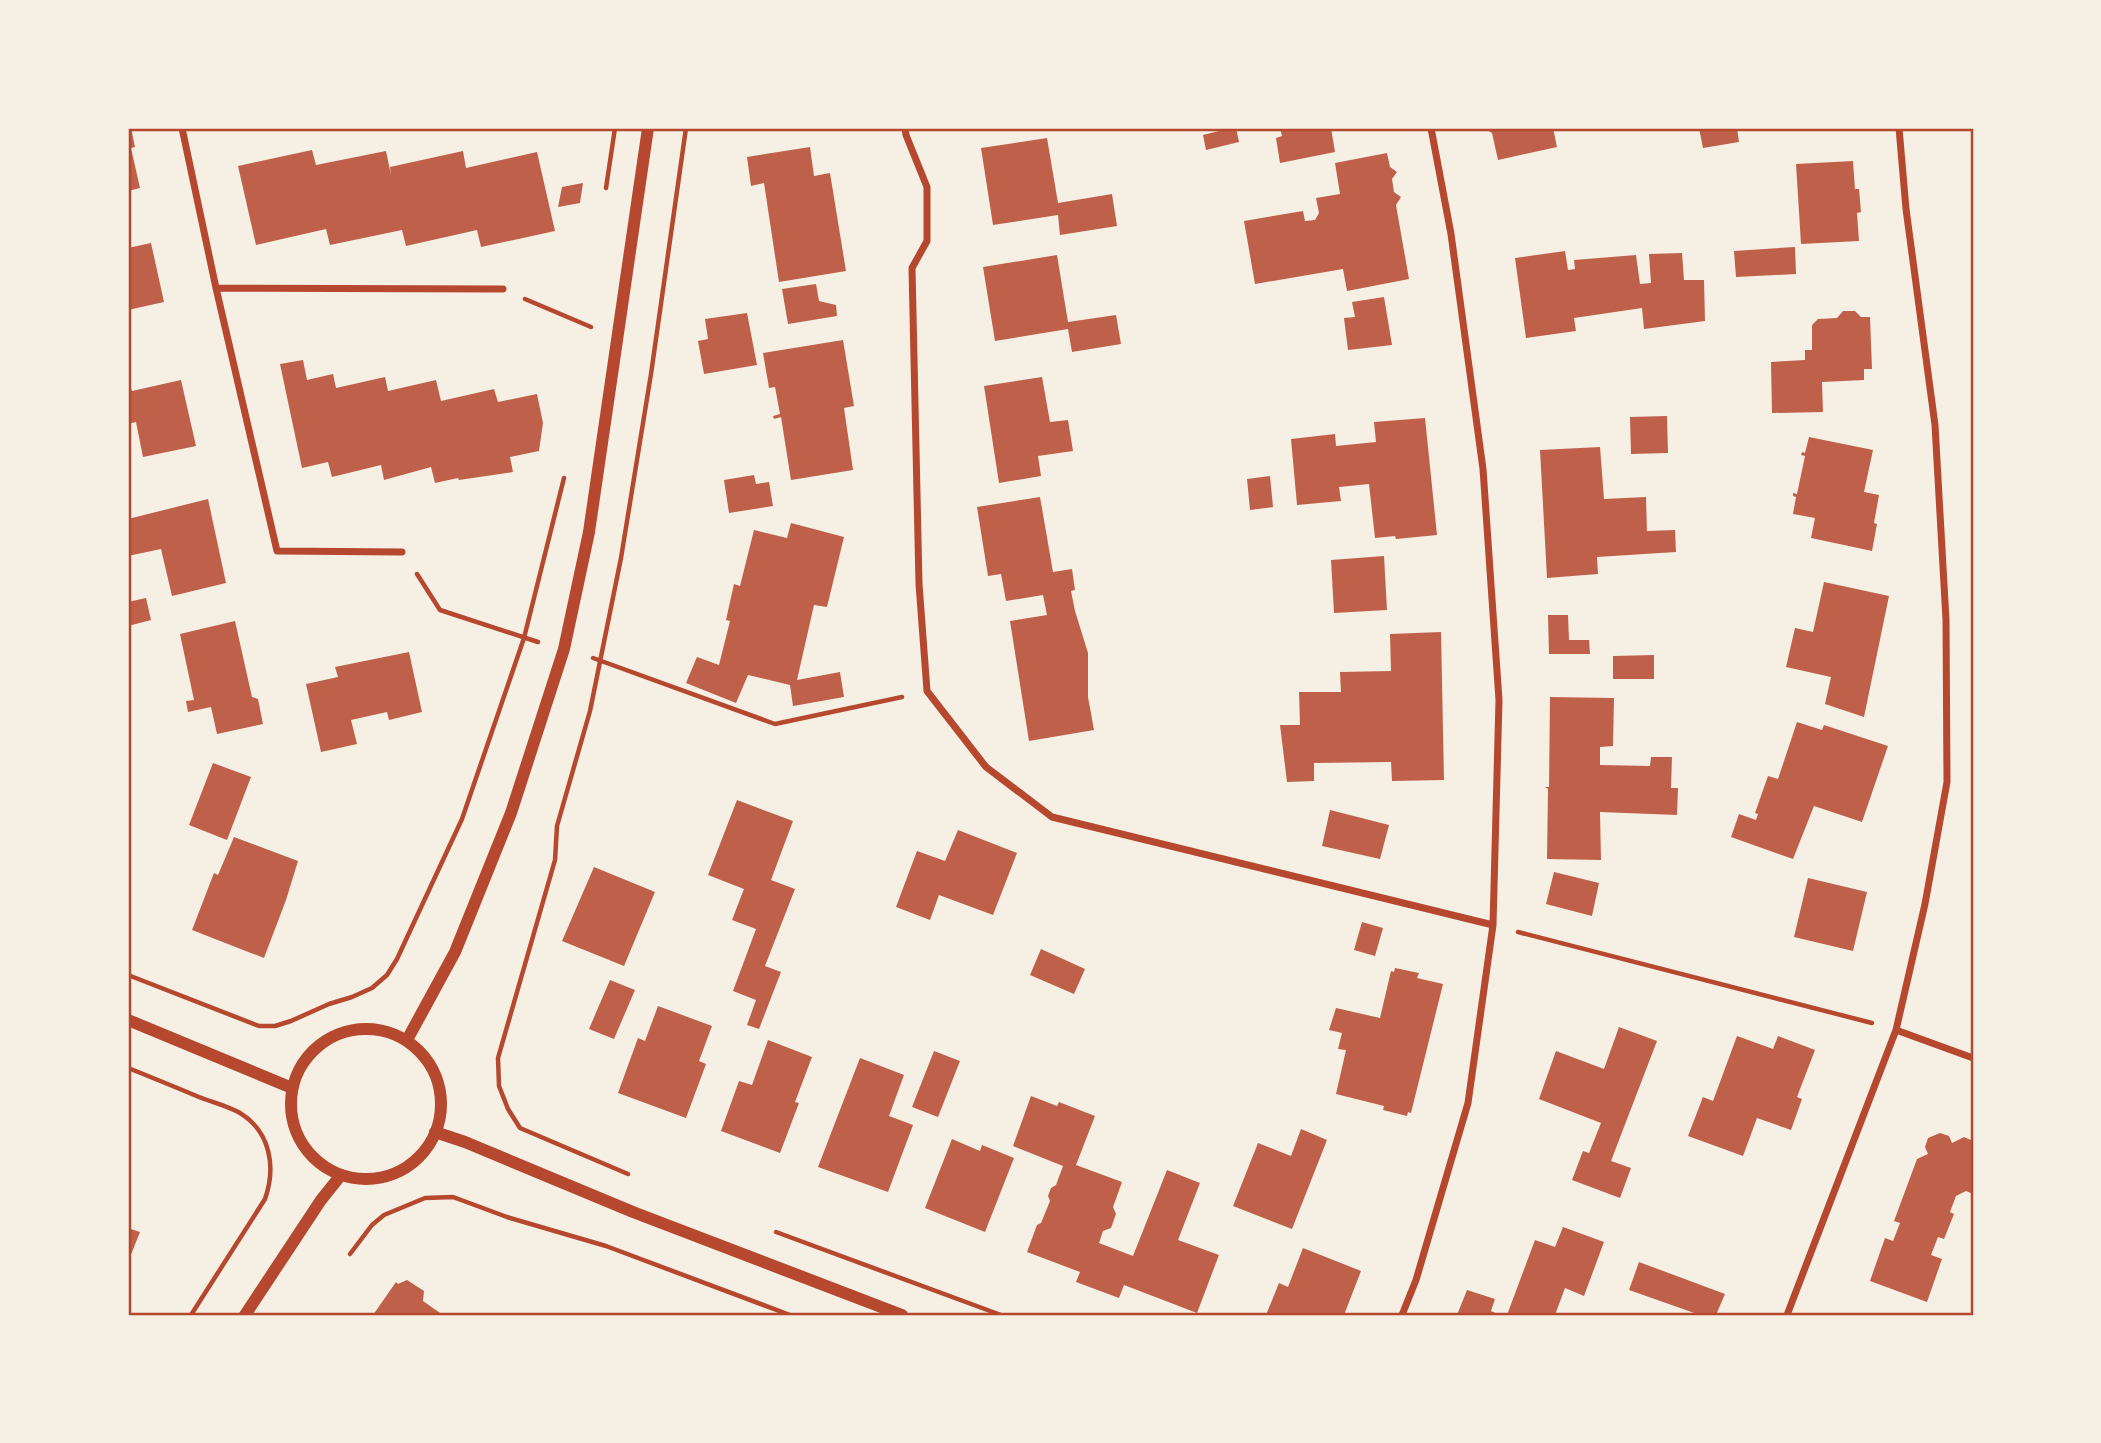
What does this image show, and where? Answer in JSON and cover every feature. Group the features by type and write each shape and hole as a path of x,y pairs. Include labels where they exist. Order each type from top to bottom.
{"street":[{"path":"182,128 277,551 402,552"},
{"path":"407,1040 455,952 511,813 564,649 589,532 648,128"},
{"path":"905,128 927,187 927,242 912,268 919,584 927,691 986,767 1052,817 1493,925"},
{"path":"1402,1315 1416,1280 1468,1103 1493,925 1499,700 1483,469 1451,234 1431,128"},
{"path":"1787,1315 1896,1030 1925,904 1947,782 1947,620 1935,425 1906,209 1899,128"},
{"path":"216,288 503,289"},
{"path":"128,1020 292,1088"},
{"path":"361,1029 385,1031 407,1040 426,1059 438,1081 441,1107 435,1132 424,1151 407,1166 386,1175 364,1179 341,1175 322,1165 307,1150 296,1131 291,1110 292,1088 301,1065 317,1047 337,1034 361,1029"},
{"path":"1896,1030 1973,1058"},
{"path":"435,1132 646,1217 902,1315"},
{"path":"246,1315 321,1200 341,1175"}],"path":[{"path":"605,191 615,128"},
{"path":"635,1177 520,1128 508,1109 499,1086 498,1058 555,860 557,826 602,660 651,374 687,128"},
{"path":"503,289 617,339"},
{"path":"586,337 589,313"},
{"path":"128,975 259,1026 275,1026 372,988 387,975 462,819 524,638 565,472"},
{"path":"402,552 440,610 602,660 775,724 927,691"},
{"path":"1493,925 1896,1030"},
{"path":"128,1068 241,1113 262,1134 267,1144 271,1161 271,1183 265,1199 191,1315"},
{"path":"350,1254 372,1225 384,1215 425,1198 453,1197 507,1217 606,1246 790,1315"},
{"path":"764,1227 1001,1315"}],"building":[{"path":"128,128 131,128 135,147 131,148 140,188 128,191"},
{"path":"1236,128 1239,142 1206,150 1203,135"},
{"path":"1280,128 1331,128 1335,152 1280,163 1276,138 1282,136"},
{"path":"1484,128 1553,128 1557,147 1498,160 1492,133"},
{"path":"1699,128 1737,128 1739,142 1703,148"},
{"path":"1047,138 1058,203 1112,194 1117,226 1060,235 1058,215 993,225 981,148"},
{"path":"810,147 814,176 830,173 846,271 779,282 764,183 751,186 747,157"},
{"path":"312,150 316,165 386,151 391,175 390,167 463,151 466,168 537,152 555,231 481,247 477,230 406,246 402,230 330,245 326,229 256,245 238,166"},
{"path":"1387,153 1390,167 1397,172 1392,179 1394,192 1401,197 1396,205 1409,279 1347,291 1343,269 1255,284 1244,221 1303,211 1305,221 1315,220 1319,213 1316,198 1340,194 1335,163"},
{"path":"1853,161 1855,189 1859,189 1861,212 1857,213 1859,241 1801,244 1796,164"},
{"path":"583,183 580,203 558,207 562,187"},
{"path":"151,243 164,302 128,310 128,248"},
{"path":"1795,247 1796,274 1736,277 1734,251"},
{"path":"1565,251 1568,270 1575,269 1574,260 1636,255 1640,284 1651,283 1649,254 1682,253 1684,280 1704,280 1705,321 1644,329 1642,308 1574,318 1576,331 1526,338 1515,258"},
{"path":"1057,255 1068,322 1116,315 1121,344 1072,352 1068,329 995,341 983,267"},
{"path":"816,284 819,301 836,305 837,316 788,324 782,289"},
{"path":"1384,297 1392,345 1348,350 1344,318 1355,317 1352,302"},
{"path":"1843,311 1855,311 1861,317 1870,317 1872,369 1864,369 1864,380 1822,382 1823,412 1772,413 1771,362 1805,360 1805,350 1812,350 1812,325 1818,319 1837,318"},
{"path":"747,313 757,365 704,374 698,341 708,339 705,319"},
{"path":"843,340 854,406 844,408 853,470 791,480 781,417 774,419 773,416 780,414 775,387 769,388 763,353"},
{"path":"303,360 307,380 333,374 336,388 385,377 388,391 436,380 441,401 494,389 498,402 537,394 543,423 539,451 510,457 513,472 435,483 431,467 384,480 381,465 332,477 328,462 302,468 280,364"},
{"path":"1042,377 1050,422 1068,420 1073,451 1038,456 1041,476 999,483 984,386"},
{"path":"128,379 132,391 181,380 196,446 143,457 136,422 128,424"},
{"path":"1667,416 1668,453 1631,454 1630,417"},
{"path":"1425,418 1437,535 1375,538 1369,484 1339,487 1341,501 1297,505 1291,439 1335,434 1336,446 1376,442 1374,422"},
{"path":"1809,437 1873,450 1864,492 1879,495 1872,551 1811,538 1815,518 1793,514 1796,497 1793,493 1797,494 1805,456 1801,455 1802,452 1805,453"},
{"path":"1600,447 1604,499 1646,497 1647,531 1675,530 1676,552 1597,557 1598,574 1547,578 1540,450"},
{"path":"754,475 756,484 769,482 773,506 729,513 724,480"},
{"path":"1270,476 1273,507 1250,510 1247,479"},
{"path":"1040,497 1053,572 1072,569 1075,590 1071,591 1088,653 1088,697 1094,730 1029,741 1010,621 1047,615 1043,595 1006,601 1001,574 988,576 977,507"},
{"path":"208,499 226,583 172,596 161,549 128,556 128,519"},
{"path":"791,523 844,537 827,607 814,605 797,680 840,672 844,697 793,706 790,685 748,675 736,703 686,683 697,657 719,665 730,621 726,620 734,584 740,586 754,530 787,538"},
{"path":"1384,556 1387,610 1334,613 1331,560"},
{"path":"1824,582 1889,596 1864,717 1825,704 1831,677 1786,667 1795,628 1813,632"},
{"path":"146,598 151,620 128,626 128,602"},
{"path":"1548,615 1568,615 1569,640 1589,640 1590,654 1549,654"},
{"path":"235,621 252,697 258,699 263,724 217,734 211,707 188,712 186,701 194,700 180,634"},
{"path":"1441,632 1444,780 1392,781 1391,762 1314,763 1314,781 1287,782 1280,725 1300,725 1299,692 1341,692 1340,672 1391,671 1390,634"},
{"path":"409,652 422,712 389,720 387,712 351,720 357,744 321,752 306,684 338,677 335,667"},
{"path":"1654,655 1654,679 1613,679 1613,656"},
{"path":"1550,697 1614,698 1613,746 1600,747 1600,765 1650,766 1651,757 1672,757 1671,788 1678,788 1677,815 1600,812 1601,860 1547,859 1548,789 1545,787 1549,787"},
{"path":"1797,722 1822,730 1824,725 1888,746 1862,822 1814,806 1793,859 1731,837 1739,814 1756,820 1758,814 1755,813 1768,776 1778,779"},
{"path":"213,763 251,777 227,840 189,825"},
{"path":"737,800 793,821 771,880 795,889 765,966 781,972 759,1029 747,1025 756,1000 733,991 756,929 732,920 744,889 708,875"},
{"path":"1330,810 1389,825 1380,859 1322,846"},
{"path":"958,830 1017,853 993,915 939,895 930,920 896,907 917,851 945,861"},
{"path":"234,837 298,861 264,958 192,930 214,873 218,875"},
{"path":"594,867 655,892 624,966 562,941"},
{"path":"1554,872 1599,883 1592,916 1546,904"},
{"path":"1808,878 1867,892 1853,951 1794,937"},
{"path":"1362,922 1383,928 1375,956 1354,950"},
{"path":"1041,949 1085,969 1074,994 1030,975"},
{"path":"1395,968 1419,973 1417,978 1443,984 1411,1113 1408,1112 1407,1116 1383,1110 1384,1106 1336,1094 1346,1050 1338,1049 1342,1033 1329,1030 1336,1008 1380,1018 1391,971 1394,972"},
{"path":"610,980 635,990 614,1039 589,1029"},
{"path":"658,1006 712,1026 699,1061 706,1064 686,1118 618,1093 638,1038 645,1041"},
{"path":"1619,1027 1657,1041 1611,1161 1631,1168 1620,1198 1572,1180 1583,1151 1589,1153 1601,1123 1539,1099 1556,1051 1604,1069"},
{"path":"1737,1036 1773,1049 1778,1036 1815,1050 1797,1097 1802,1099 1791,1130 1757,1118 1743,1156 1688,1136 1703,1097 1713,1101"},
{"path":"768,1040 812,1057 795,1102 799,1103 780,1153 721,1131 739,1081 752,1085"},
{"path":"934,1051 960,1061 938,1117 912,1107"},
{"path":"860,1058 904,1075 889,1116 913,1125 888,1192 818,1167"},
{"path":"1031,1096 1057,1106 1059,1102 1095,1116 1076,1165 1122,1182 1113,1207 1116,1214 1111,1228 1103,1231 1099,1243 1133,1256 1167,1170 1200,1183 1178,1240 1219,1255 1197,1313 1124,1285 1119,1298 1076,1282 1080,1272 1027,1252 1050,1201 1048,1196 1051,1188 1056,1185 1063,1166 1013,1146"},
{"path":"1301,1129 1327,1140 1292,1229 1233,1206 1258,1143 1291,1156"},
{"path":"1940,1133 1949,1136 1952,1143 1964,1137 1973,1141 1973,1194 1966,1191 1956,1196 1950,1212 1954,1214 1944,1239 1938,1237 1931,1255 1942,1259 1927,1302 1870,1281 1885,1238 1893,1241 1900,1223 1894,1221 1917,1159 1928,1154 1925,1147 1928,1138"},
{"path":"952,1139 980,1151 982,1145 1014,1158 985,1232 925,1208"},
{"path":"1563,1227 1604,1242 1584,1296 1565,1288 1555,1315 1507,1315 1535,1240 1555,1247"},
{"path":"128,1228 140,1232 128,1262"},
{"path":"1303,1248 1361,1271 1344,1315 1266,1315 1279,1283 1288,1287"},
{"path":"1639,1262 1725,1294 1716,1315 1700,1315 1629,1290"},
{"path":"407,1280 424,1291 423,1301 443,1315 373,1315 396,1282 398,1284"},
{"path":"1467,1290 1495,1299 1491,1311 1500,1315 1457,1315"}]}
